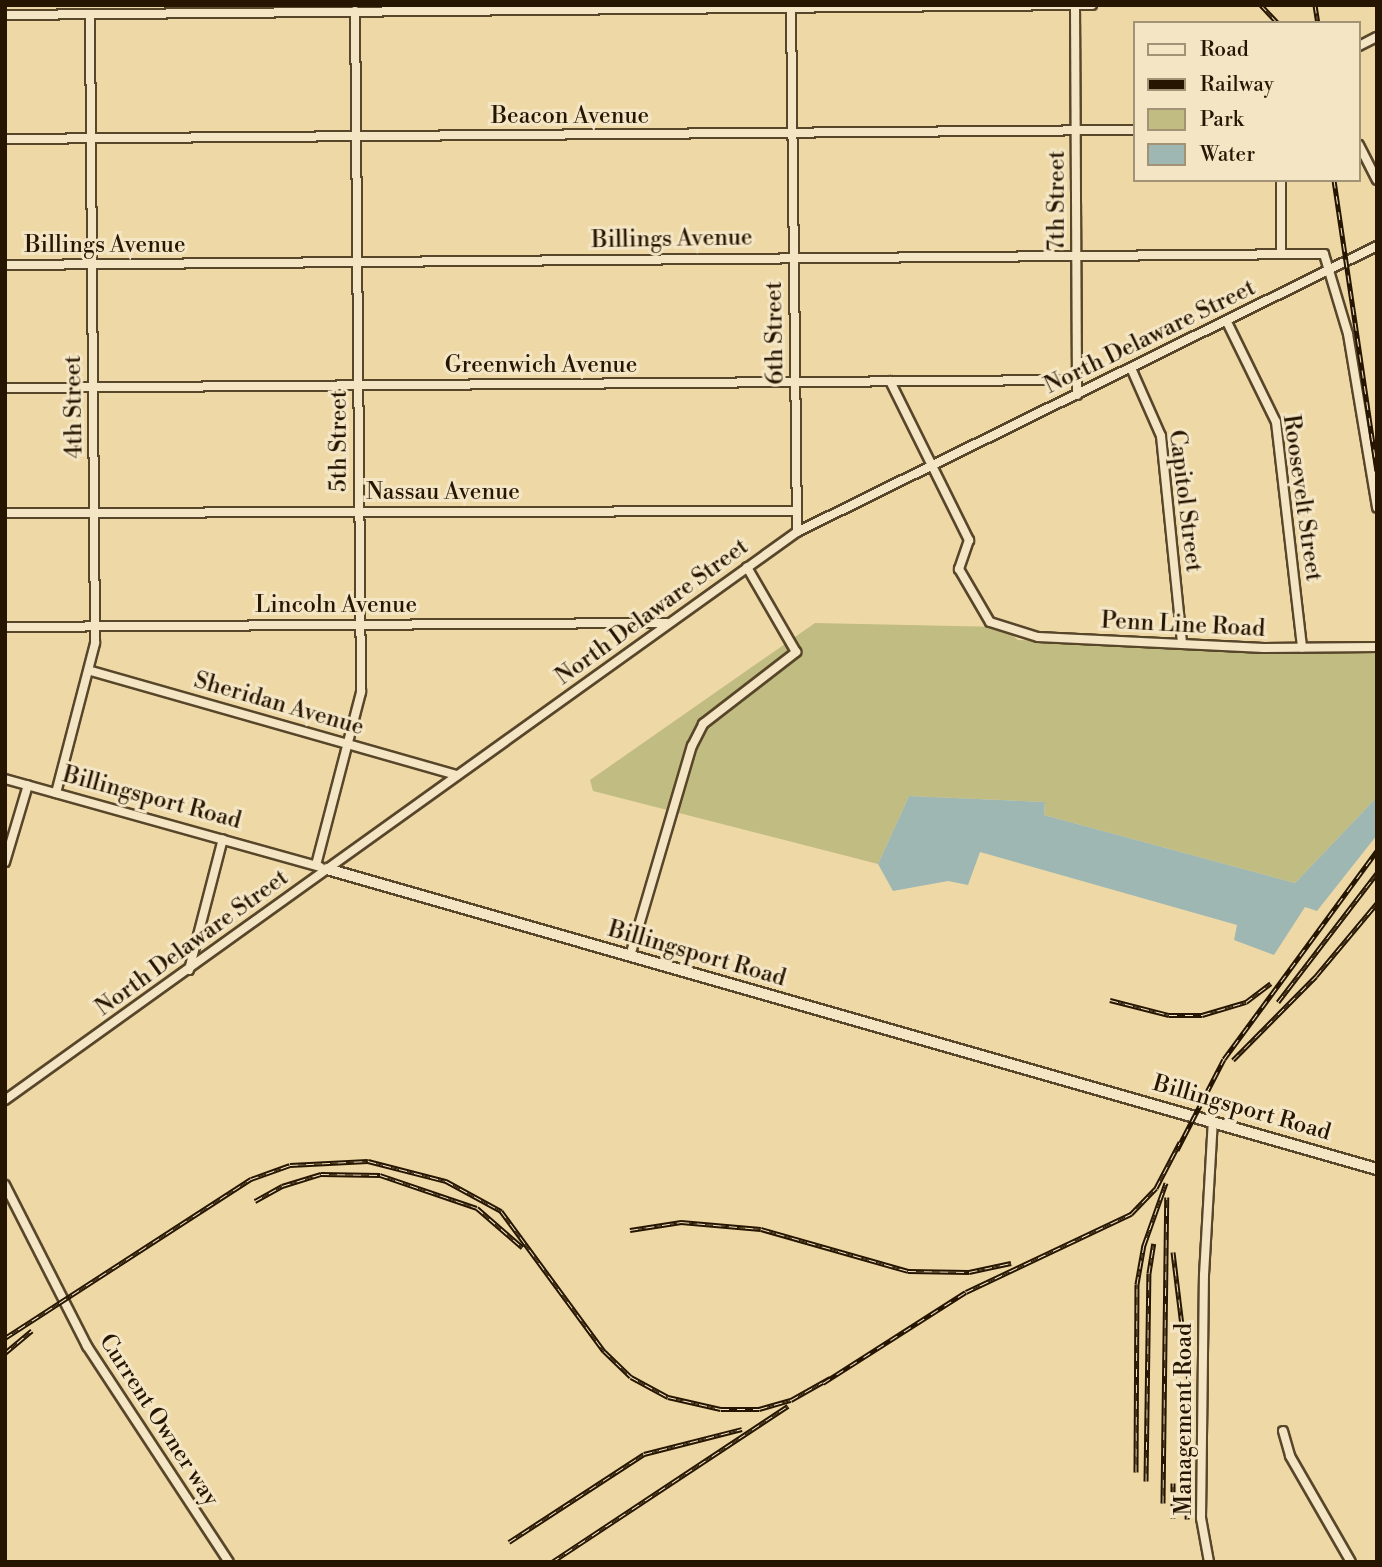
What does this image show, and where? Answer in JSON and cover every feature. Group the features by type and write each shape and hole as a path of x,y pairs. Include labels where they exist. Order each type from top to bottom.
{"street":[{"path":"5,15 90,15 202,9 355,11 1093,5"},
{"name":"7th Street","path":"1075,6 1077,395"},
{"name":"6th Street","path":"791,8 797,532"},
{"name":"5th Street","path":"321,867 361,692 355,11"},
{"name":"4th Street","path":"56,793 91,671 96,626 90,15"},
{"path":"1361,45 1377,37"},
{"name":"Beacon Avenue","path":"5,139 1134,130"},
{"path":"1361,149 1377,180"},
{"path":"1281,182 1281,253"},
{"name":"North Delaware Street","path":"5,1100 188,970 321,867 456,775 797,532 1377,246"},
{"name":"Billings Avenue","path":"5,265 1281,253 1324,254 1329,268"},
{"path":"1329,268 1348,334 1377,508"},
{"name":"Roosevelt Street","path":"1227,322 1276,422 1302,648"},
{"name":"Capitol Street","path":"1131,368 1161,436 1182,644"},
{"name":"Greenwich Avenue","path":"5,388 1077,380"},
{"path":"890,381 932,466"},
{"name":"Penn Line Road","path":"932,466 969,540 959,569 990,622 1038,637 1302,648 1377,647"},
{"name":"Nassau Avenue","path":"5,513 796,511"},
{"path":"630,956 692,746 703,724 793,657 796,647 747,567"},
{"name":"Lincoln Avenue","path":"5,627 668,623"},
{"name":"Sheridan Avenue","path":"91,671 456,775"},
{"name":"Billingsport Road","path":"5,779 1377,1169"},
{"path":"5,862 28,785"},
{"path":"188,970 223,839"},
{"name":"Management Road","path":"1209,1562 1201,1518 1204,1275 1213,1121"},
{"name":"Current Owner way","path":"5,1185 60,1297 229,1562"},
{"path":"1283,1431 1290,1456 1351,1562"}],"green space":[{"path":"815,623 1002,627 1018,640 1377,650 1377,797 1295,883 1044,815 1045,802 909,796 878,864 593,791 590,780"}],"water":[{"path":"909,796 1045,802 1044,815 1295,883 1377,797 1377,835 1317,911 1305,907 1274,955 1234,940 1237,925 980,852 968,885 948,881 893,891 878,864"}],"railway":[{"path":"1261,5 1276,21"},
{"path":"1315,5 1318,21"},
{"path":"1334,182 1377,471"},
{"path":"1177,1150 1224,1059 1377,851"},
{"path":"1278,1002 1377,873"},
{"path":"1233,1060 1316,976 1377,903"},
{"path":"1110,1000 1169,1015 1202,1015 1246,1002 1271,983"},
{"path":"823,1383 966,1292 1131,1214 1156,1188 1180,1142"},
{"path":"5,1338 251,1179 290,1165 368,1161 446,1181 501,1211 604,1351 631,1377 668,1397 721,1409 759,1409 791,1400 830,1378"},
{"path":"255,1201 282,1186 321,1174 380,1175 477,1208 522,1247"},
{"path":"1136,1472 1137,1284 1144,1245 1166,1183"},
{"path":"1163,1503 1167,1197"},
{"path":"630,1230 681,1222 761,1229 908,1271 969,1272 1011,1263"},
{"path":"1146,1481 1149,1273 1154,1243"},
{"path":"1173,1252 1189,1383 1187,1519"},
{"path":"5,1353 32,1330"},
{"path":"552,1562 788,1406"},
{"path":"509,1542 644,1454 742,1429"},
{"path":"1173,1483 1173,1518"}]}
